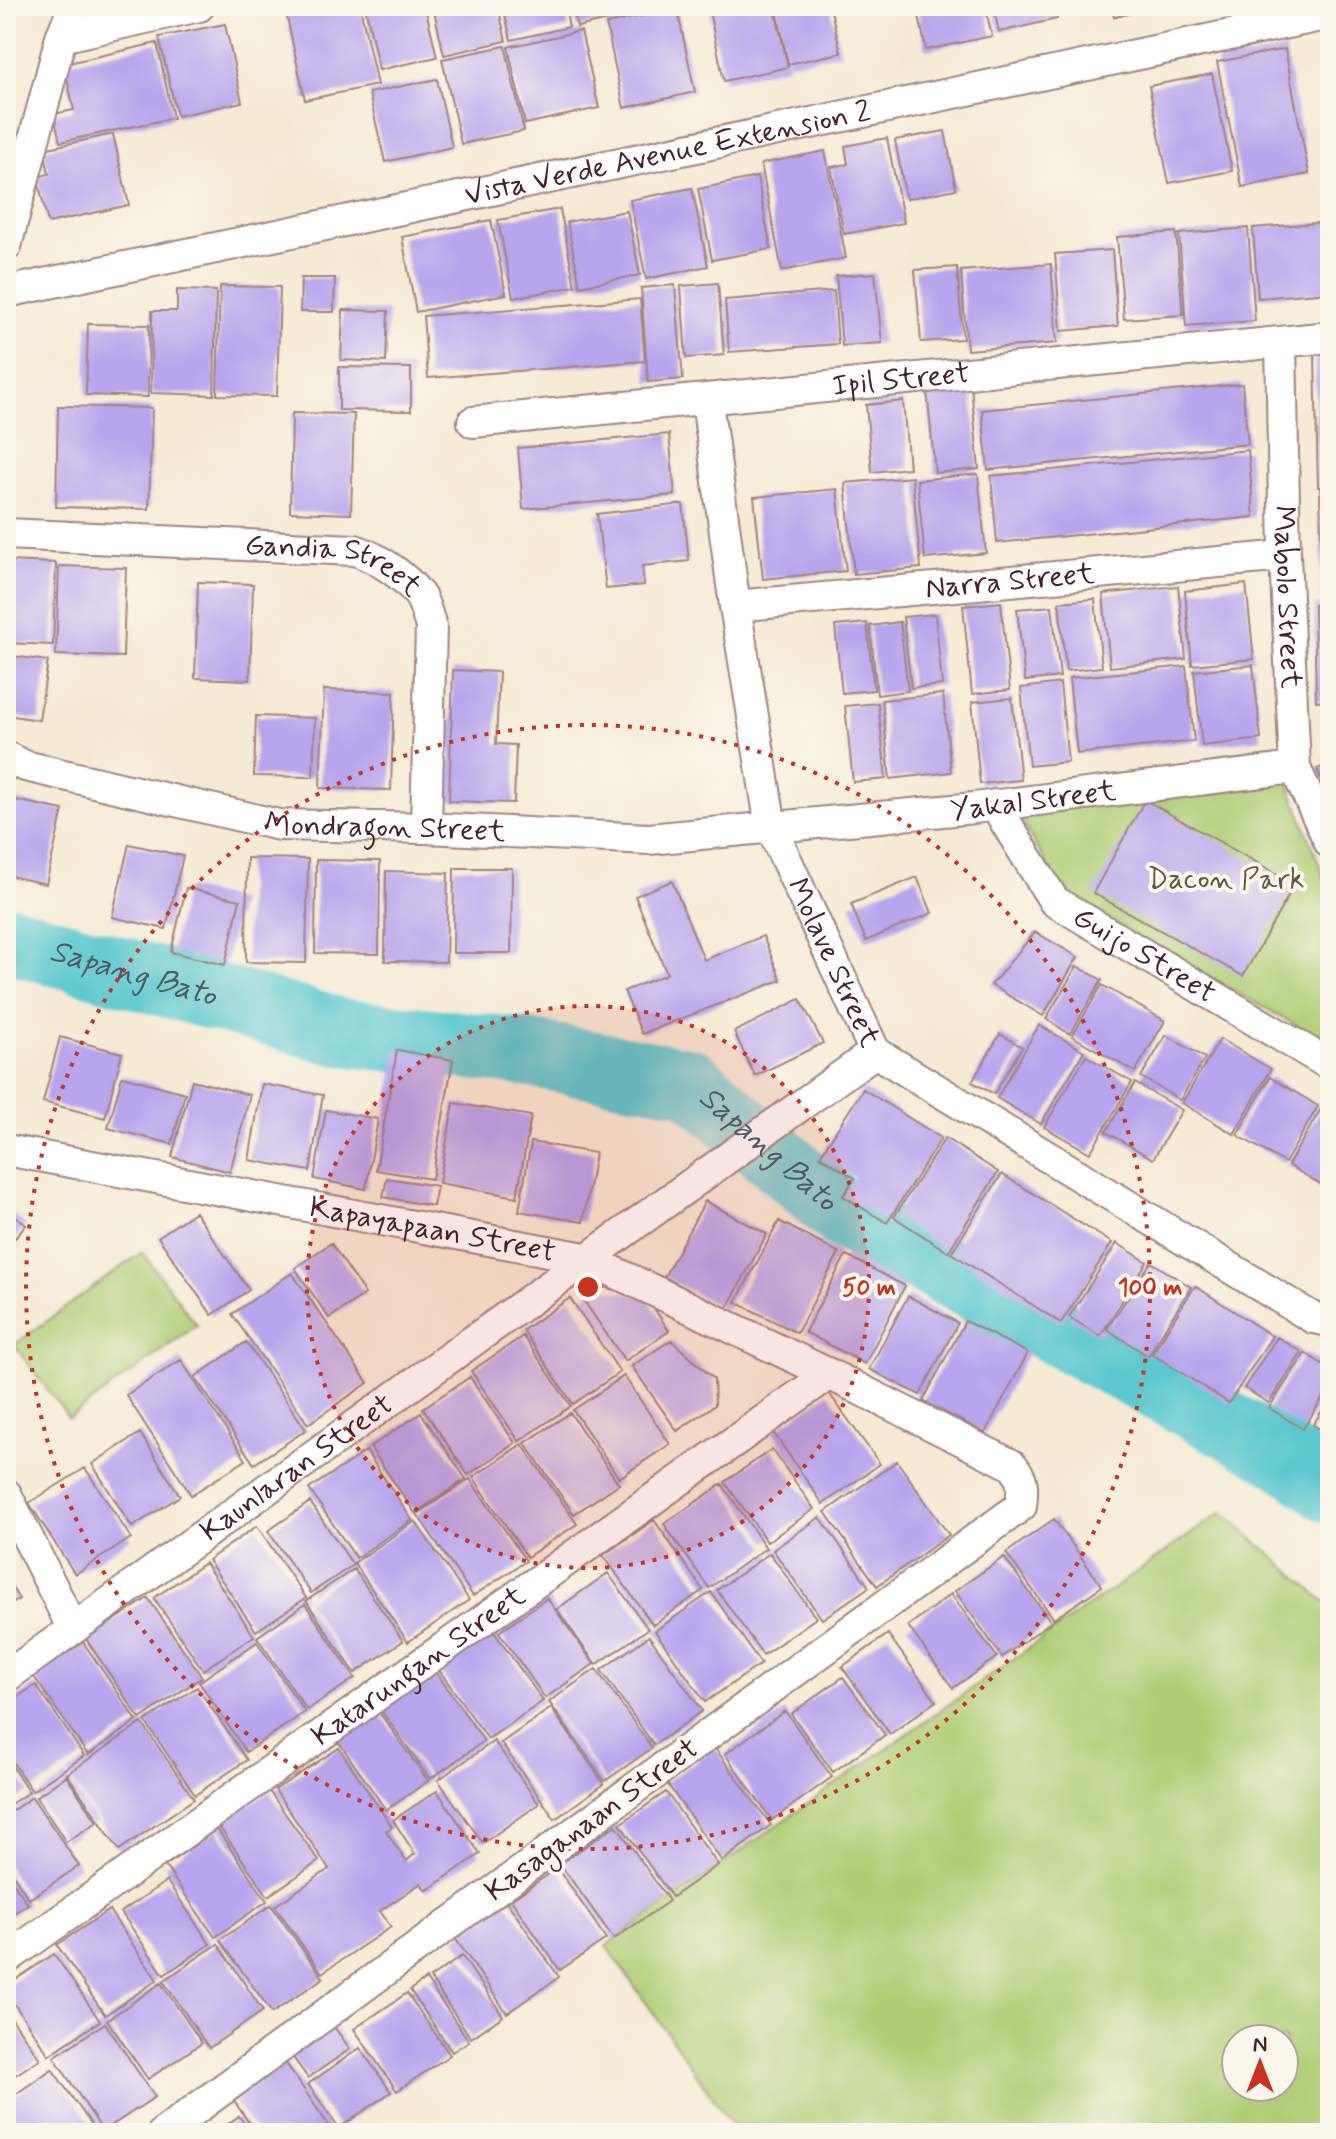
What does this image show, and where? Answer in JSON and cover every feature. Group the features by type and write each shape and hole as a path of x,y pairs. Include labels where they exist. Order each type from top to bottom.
{"street":[{"path":"6,246 61,37 74,6"},
{"path":"61,37 199,6"},
{"name":"Vista Verde Avenue Extension 2","path":"6,292 1330,14"},
{"name":"Ipil Street","path":"473,422 1330,337"},
{"name":"Mabolo Street","path":"1281,343 1285,556 1295,768 1330,843"},
{"name":"Molave Street","path":"707,401 735,606 771,827 875,1052 1313,1318 1330,1321"},
{"name":"Gandia Street","path":"6,534 355,550 370,555 420,596 431,626 426,828"},
{"name":"Narra Street","path":"735,606 1285,556"},
{"name":"Mondragon Street","path":"6,757 25,766 279,825 426,828 649,839 771,827"},
{"name":"Yakal Street","path":"771,827 995,805 1295,768"},
{"name":"Guijo Street","path":"995,805 1054,901 1330,1065"},
{"name":"Kaunlaran Street","path":"6,1677 875,1052"},
{"name":"Kapayapaan Street","path":"6,1150 585,1258 1012,1465 1022,1476 1021,1506"},
{"name":"Katarungan Street","path":"6,1959 829,1374"},
{"path":"6,1494 73,1629"},
{"name":"Kasaganaan Street","path":"163,2133 1021,1506"}],"green space":[{"name":"Dacon Park","path":"1286,776 1330,893 1330,1044 1155,947 1075,898 1057,881 1017,815"},
{"path":"142,1252 197,1325 69,1418 14,1345"},
{"path":"1222,1512 1330,1606 1330,2133 738,2133 606,1946"}],"building":[{"path":"315,6 360,6 377,85 305,100 286,13"},
{"path":"365,6 425,6 437,57 379,70"},
{"path":"433,6 498,6 506,41 444,55"},
{"path":"503,6 565,6 569,27 511,40"},
{"path":"572,6 633,6 634,14 577,27"},
{"path":"639,6 664,6 665,7 641,13"},
{"path":"708,6 774,6 788,67 724,81"},
{"path":"776,6 830,6 841,53 788,64"},
{"path":"917,6 985,6 992,36 926,50"},
{"path":"993,6 1054,6 1057,19 999,32"},
{"path":"1112,6 1157,6 1157,7 1114,17"},
{"path":"677,8 695,92 624,108 606,24"},
{"path":"225,24 242,102 177,116 159,37"},
{"path":"581,31 599,108 525,124 508,47"},
{"path":"157,43 173,118 60,142 54,114 74,110 64,64"},
{"path":"505,46 524,131 461,144 442,59"},
{"path":"1285,49 1309,174 1242,187 1217,62"},
{"path":"1212,74 1232,171 1169,183 1149,86"},
{"path":"437,79 452,147 385,162 369,93"},
{"path":"945,131 956,189 906,199 895,140"},
{"path":"113,134 129,205 48,223 37,177 49,174 44,149"},
{"path":"887,138 904,223 844,234 831,167 848,164 845,146"},
{"path":"825,151 846,258 782,271 761,164"},
{"path":"757,177 771,249 712,260 698,189"},
{"path":"692,188 708,266 646,279 630,200"},
{"path":"560,209 575,286 513,298 498,220"},
{"path":"627,211 640,275 580,286 567,222"},
{"path":"491,220 506,294 416,312 402,237"},
{"path":"1330,222 1330,292 1258,298 1253,228"},
{"path":"1248,228 1255,321 1186,326 1179,234"},
{"path":"1176,232 1183,315 1124,319 1117,237"},
{"path":"1112,250 1118,326 1061,331 1055,254"},
{"path":"1051,264 1057,343 967,350 961,271"},
{"path":"957,267 963,339 921,342 915,270"},
{"path":"875,273 882,343 842,346 836,276"},
{"path":"301,278 335,278 334,312 300,312"},
{"path":"718,283 724,355 686,358 681,286"},
{"path":"675,285 683,379 648,382 641,288"},
{"path":"220,286 280,287 277,396 217,395"},
{"path":"177,290 216,291 214,395 151,393 152,311 177,311"},
{"path":"834,291 838,344 729,352 725,300"},
{"path":"640,299 645,361 428,378 423,316"},
{"path":"343,310 388,311 386,362 341,360"},
{"path":"88,324 149,325 148,397 86,395"},
{"path":"1315,355 1330,355 1330,487 1318,487"},
{"path":"339,367 411,368 411,411 339,410"},
{"path":"1242,384 1248,444 988,470 982,410"},
{"path":"971,386 979,469 935,473 927,390"},
{"path":"903,401 909,468 872,472 866,405"},
{"path":"58,406 152,408 149,509 56,507"},
{"path":"292,413 354,414 351,514 290,512"},
{"path":"669,434 675,495 523,509 518,448"},
{"path":"1248,450 1254,517 997,543 991,476"},
{"path":"978,474 986,553 925,559 917,480"},
{"path":"912,477 921,568 854,574 845,483"},
{"path":"1320,488 1330,488 1330,601 1322,601"},
{"path":"837,489 846,571 763,579 754,497"},
{"path":"683,504 689,561 642,566 644,585 606,589 597,514"},
{"path":"6,561 56,563 53,645 6,643"},
{"path":"59,566 126,568 123,657 56,655"},
{"path":"198,582 253,584 250,680 195,678"},
{"path":"1246,584 1254,659 1192,665 1185,591"},
{"path":"1178,586 1186,659 1110,667 1103,594"},
{"path":"1095,599 1102,667 1066,671 1059,602"},
{"path":"1001,602 1010,690 972,694 963,606"},
{"path":"1314,605 1330,605 1330,700 1316,701"},
{"path":"1052,606 1060,677 1025,681 1017,609"},
{"path":"935,614 942,685 911,688 903,617"},
{"path":"900,622 908,691 877,695 870,626"},
{"path":"867,623 874,690 842,693 835,626"},
{"path":"6,655 48,661 39,720 6,715"},
{"path":"1253,665 1261,739 1202,746 1194,671"},
{"path":"1186,666 1194,741 1077,754 1069,678"},
{"path":"453,670 499,672 496,744 516,745 514,803 449,801"},
{"path":"1060,683 1068,762 1029,766 1021,688"},
{"path":"324,690 394,692 391,790 320,788"},
{"path":"943,694 951,772 890,779 882,700"},
{"path":"1012,698 1021,780 980,784 972,702"},
{"path":"878,703 886,779 853,782 845,706"},
{"path":"256,716 315,718 313,777 254,776"},
{"path":"1330,764 1330,800 1317,769"},
{"path":"11,799 63,810 46,884 6,875 6,821"},
{"path":"1145,800 1295,884 1243,976 1093,893"},
{"path":"129,844 183,856 166,929 112,917"},
{"path":"247,858 308,859 306,963 246,962"},
{"path":"316,860 380,861 379,954 315,953"},
{"path":"454,868 512,868 511,953 453,953"},
{"path":"386,871 448,873 446,962 385,961"},
{"path":"917,877 932,913 866,941 851,904"},
{"path":"672,881 704,960 763,936 781,980 642,1034 624,991 667,974 635,896"},
{"path":"186,888 240,900 225,965 171,952"},
{"path":"1035,932 1078,957 1043,1016 991,985"},
{"path":"1077,966 1102,980 1070,1034 1046,1019"},
{"path":"1102,985 1165,1021 1135,1072 1072,1036"},
{"path":"800,999 823,1043 755,1076 734,1032"},
{"path":"1039,1025 1084,1051 1041,1124 997,1098"},
{"path":"1000,1034 1022,1047 994,1094 972,1082"},
{"path":"1166,1035 1205,1058 1180,1100 1141,1077"},
{"path":"60,1037 122,1053 105,1118 43,1102"},
{"path":"1220,1039 1271,1069 1234,1134 1182,1103"},
{"path":"397,1050 453,1060 432,1179 376,1170"},
{"path":"1086,1056 1132,1082 1090,1153 1044,1127"},
{"path":"122,1076 185,1093 172,1144 108,1128"},
{"path":"1270,1077 1318,1106 1285,1163 1237,1135"},
{"path":"192,1080 250,1095 230,1172 172,1157"},
{"path":"1135,1083 1182,1110 1153,1159 1106,1132"},
{"path":"262,1084 323,1095 310,1171 249,1160"},
{"path":"863,1089 941,1138 887,1223 843,1196 855,1178 820,1156"},
{"path":"1325,1102 1330,1105 1330,1190 1288,1165"},
{"path":"454,1103 531,1116 517,1197 439,1183"},
{"path":"326,1110 378,1119 366,1189 314,1179"},
{"path":"945,1138 998,1172 948,1252 894,1217"},
{"path":"531,1142 595,1153 583,1222 519,1211"},
{"path":"1002,1174 1112,1243 1061,1323 951,1253"},
{"path":"387,1178 437,1186 433,1206 383,1197"},
{"path":"705,1201 767,1234 726,1310 664,1277"},
{"path":"6,1208 26,1225 6,1249"},
{"path":"195,1212 249,1290 212,1315 158,1237"},
{"path":"779,1221 839,1253 797,1333 736,1302"},
{"path":"331,1243 365,1294 329,1318 295,1268"},
{"path":"1117,1243 1147,1262 1100,1336 1069,1317"},
{"path":"846,1255 905,1286 865,1364 805,1332"},
{"path":"1151,1262 1191,1287 1148,1356 1107,1329"},
{"path":"292,1273 368,1383 308,1424 232,1314"},
{"path":"599,1286 648,1299 669,1331 625,1361 582,1298"},
{"path":"1195,1286 1272,1336 1229,1403 1152,1354"},
{"path":"908,1296 958,1323 920,1395 869,1369"},
{"path":"570,1298 620,1372 573,1404 523,1330"},
{"path":"965,1321 1028,1353 985,1433 923,1401"},
{"path":"523,1336 571,1406 519,1441 471,1371"},
{"path":"1277,1337 1302,1352 1269,1403 1244,1388"},
{"path":"671,1340 714,1379 715,1405 677,1431 632,1366"},
{"path":"246,1342 306,1430 254,1464 195,1377"},
{"path":"1305,1353 1330,1369 1330,1387 1303,1429 1269,1408"},
{"path":"181,1360 246,1460 191,1495 126,1395"},
{"path":"624,1376 670,1444 619,1478 573,1410"},
{"path":"470,1377 515,1443 468,1475 423,1408"},
{"path":"829,1393 880,1464 823,1504 773,1432"},
{"path":"1330,1398 1330,1435 1313,1425"},
{"path":"421,1413 466,1479 415,1513 370,1447"},
{"path":"570,1413 619,1484 574,1514 525,1443"},
{"path":"140,1433 180,1496 132,1527 92,1464"},
{"path":"522,1444 577,1524 527,1557 473,1477"},
{"path":"772,1449 814,1509 767,1542 725,1482"},
{"path":"366,1451 412,1520 356,1558 309,1489"},
{"path":"897,1461 949,1535 877,1586 825,1512"},
{"path":"85,1468 131,1538 75,1574 29,1503"},
{"path":"470,1479 526,1561 473,1596 417,1514"},
{"path":"722,1484 766,1548 709,1588 664,1524"},
{"path":"310,1502 353,1565 311,1593 268,1531"},
{"path":"820,1517 869,1587 822,1619 773,1550"},
{"path":"1054,1519 1102,1586 1054,1619 1006,1553"},
{"path":"654,1520 703,1590 653,1625 603,1555"},
{"path":"415,1521 469,1600 408,1642 354,1563"},
{"path":"257,1526 306,1598 256,1631 208,1560"},
{"path":"770,1553 816,1618 763,1655 717,1590"},
{"path":"1004,1557 1051,1622 1002,1657 955,1591"},
{"path":"205,1563 254,1636 203,1670 154,1598"},
{"path":"354,1569 403,1641 355,1673 306,1601"},
{"path":"608,1573 648,1629 596,1665 557,1609"},
{"path":"6,1578 19,1599 6,1606"},
{"path":"711,1592 761,1664 705,1702 655,1631"},
{"path":"951,1594 997,1657 953,1688 908,1626"},
{"path":"148,1598 202,1677 140,1719 86,1639"},
{"path":"547,1598 594,1664 545,1698 499,1632"},
{"path":"305,1604 355,1678 307,1710 257,1637"},
{"path":"494,1632 543,1701 488,1739 439,1670"},
{"path":"888,1634 936,1701 890,1734 842,1667"},
{"path":"649,1636 702,1711 654,1745 601,1670"},
{"path":"83,1642 137,1721 88,1755 33,1675"},
{"path":"257,1642 305,1712 246,1752 199,1682"},
{"path":"596,1669 652,1748 605,1781 549,1702"},
{"path":"435,1671 484,1741 430,1779 380,1709"},
{"path":"843,1677 885,1735 833,1772 791,1714"},
{"path":"36,1685 84,1756 32,1791 6,1752 6,1704"},
{"path":"197,1687 247,1760 195,1795 145,1721"},
{"path":"551,1708 604,1784 555,1819 501,1743"},
{"path":"785,1711 832,1777 772,1820 725,1754"},
{"path":"379,1712 428,1781 386,1810 338,1741"},
{"path":"142,1723 194,1799 119,1850 67,1774"},
{"path":"494,1741 539,1804 483,1843 438,1780"},
{"path":"339,1748 392,1827 386,1831 406,1861 415,1854 393,1820 437,1791 480,1854 426,1891 421,1883 380,1911 391,1927 322,1973 275,1906 329,1869 275,1790"},
{"path":"715,1748 771,1825 722,1861 666,1782"},
{"path":"6,1757 29,1792 6,1807"},
{"path":"66,1776 97,1822 66,1842 36,1797"},
{"path":"269,1791 319,1861 268,1896 218,1825"},
{"path":"666,1792 718,1865 672,1897 620,1824"},
{"path":"32,1797 79,1866 29,1899 6,1864 6,1815"},
{"path":"616,1825 669,1901 614,1939 560,1864"},
{"path":"217,1829 267,1901 215,1937 165,1866"},
{"path":"558,1868 606,1939 560,1970 511,1900"},
{"path":"6,1872 28,1904 6,1918"},
{"path":"167,1881 210,1944 164,1975 121,1912"},
{"path":"507,1902 559,1977 507,2013 455,1938"},
{"path":"271,1905 323,1978 272,2013 220,1940"},
{"path":"109,1910 157,1980 105,2015 57,1945"},
{"path":"218,1944 263,2011 209,2048 163,1981"},
{"path":"54,1954 100,2021 49,2055 6,1992 6,1986"},
{"path":"462,1956 503,2016 471,2038 430,1978"},
{"path":"426,1979 469,2041 452,2052 410,1990"},
{"path":"161,1983 202,2043 148,2079 107,2020"},
{"path":"407,1993 450,2055 397,2091 354,2029"},
{"path":"6,2010 40,2059 6,2081"},
{"path":"105,2023 155,2097 103,2131 54,2057"},
{"path":"332,2024 350,2049 308,2078 290,2053"},
{"path":"360,2048 391,2092 339,2128 308,2084"},
{"path":"283,2059 334,2133 256,2133 230,2095"},
{"path":"52,2069 94,2128 88,2133 10,2133 6,2127 6,2101"},
{"path":"239,2116 251,2133 215,2133"}],"waterway":[{"name":"Sapang Bato","path":"6,938 339,1032 516,1051 691,1082 844,1216 1283,1455 1330,1489"}]}
